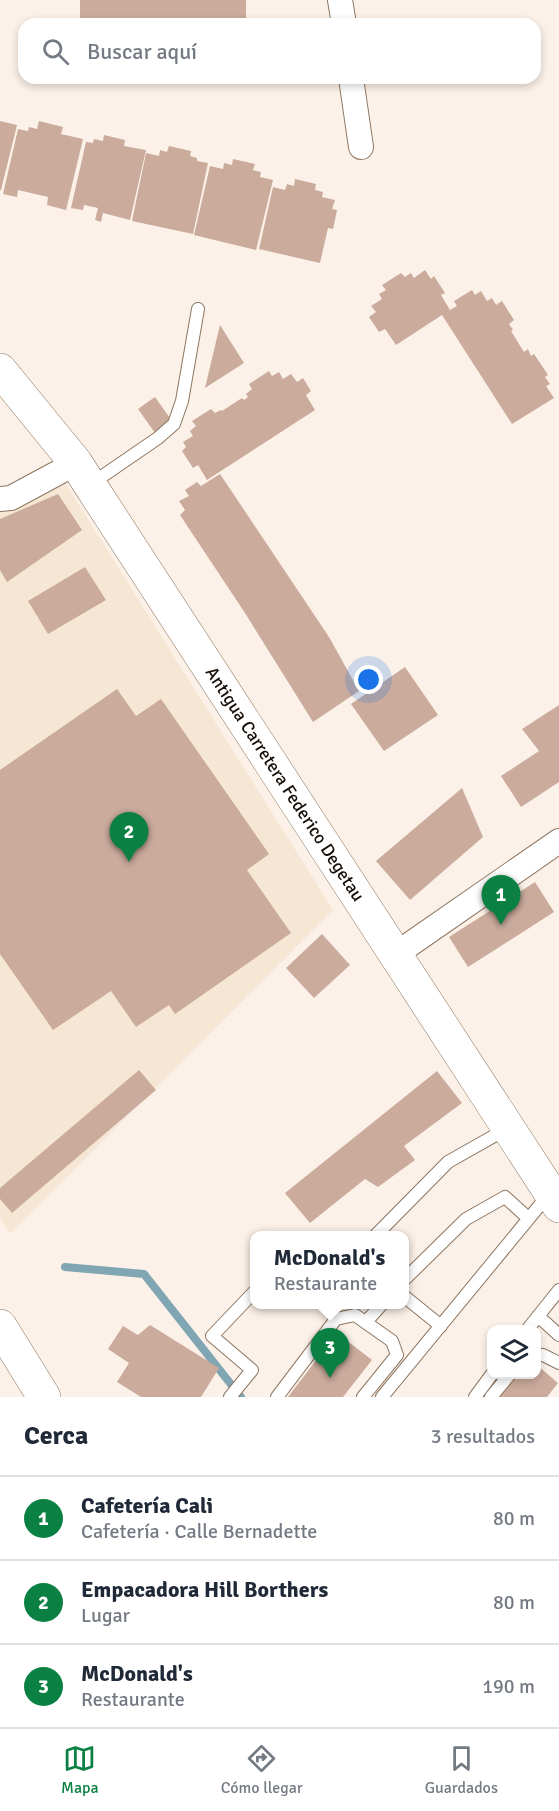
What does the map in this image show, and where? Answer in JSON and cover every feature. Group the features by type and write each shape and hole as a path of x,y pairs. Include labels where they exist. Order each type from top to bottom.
{"street":[{"path":"340,0 343,18"},
{"path":"352,84 361,147"},
{"name":"Antigua Carretera Federico Degetau","path":"0,370 83,474 554,1199"},
{"path":"0,499 11,498 83,474"},
{"path":"396,954 559,842"},
{"path":"0,1326 44,1397"}],"lane":[{"path":"83,474 158,438 174,424 182,401 198,309"},
{"path":"380,1231 448,1162 508,1128"},
{"path":"409,1275 466,1219 505,1197 528,1218"},
{"path":"382,1397 528,1218 554,1199"},
{"path":"530,1325 559,1290"},
{"path":"230,1397 252,1370 212,1336 250,1296"},
{"path":"409,1300 441,1326"},
{"path":"366,1322 378,1309"},
{"path":"277,1397 336,1319 355,1315 392,1341 397,1355 363,1397"},
{"path":"538,1316 559,1335"},
{"path":"541,1355 559,1363"},
{"path":"475,1397 488,1379"},
{"path":"491,1397 506,1379"}],"shaded area":[{"path":"66,484 333,910 10,1234 0,1218 0,506 16,505"}],"building":[{"path":"80,0 246,0 246,18 80,18"},
{"path":"0,121 17,125 1,190 0,190"},
{"path":"39,121 63,127 61,134 83,139 66,210 47,205 48,197 18,190 17,197 3,194 18,129 28,131 29,127 37,129"},
{"path":"104,135 125,140 124,146 146,150 130,220 103,213 101,222 95,220 98,208 84,205 83,210 71,208 86,142 93,143 94,139 103,141"},
{"path":"169,146 191,151 190,156 197,158 197,161 208,163 193,234 132,221 146,153 159,156 160,150 167,152"},
{"path":"233,159 255,164 253,170 261,172 260,177 273,180 256,250 194,235 210,166 223,169 224,163 232,165"},
{"path":"295,179 316,184 315,190 323,192 322,197 335,200 332,209 337,210 333,229 328,228 320,263 259,249 273,187 285,190 287,184 294,186"},
{"path":"425,270 431,279 434,276 445,293 441,295 450,310 457,306 454,301 472,290 475,295 481,291 487,301 492,298 496,305 502,301 514,320 509,324 513,330 511,331 524,352 528,349 531,356 534,354 548,375 545,377 550,384 546,386 554,398 512,424 442,315 396,345 385,329 379,332 369,317 376,312 371,306 382,299 379,294 386,290 382,285 401,273 405,277 411,273 414,278"},
{"path":"220,325 244,363 205,388"},
{"path":"269,371 272,376 279,372 283,379 291,374 297,382 303,378 311,391 306,395 315,410 207,480 198,465 193,468 182,451 186,447 183,442 193,436 190,431 196,426 192,421 211,409 215,413 242,398 244,400 248,397 246,394 252,389 249,384"},
{"path":"155,397 172,421 155,433 138,409"},
{"path":"220,474 329,637 359,691 313,722 180,515 185,510 179,501 189,496 185,490 197,482 201,486"},
{"path":"58,494 82,530 7,582 0,570 0,519"},
{"path":"85,567 106,600 48,634 28,601"},
{"path":"405,667 438,715 384,751 351,704"},
{"path":"117,689 136,716 161,699 269,854 247,870 291,933 175,1014 169,1005 136,1027 111,991 53,1030 0,954 0,770"},
{"path":"559,705 559,782 521,807 501,776 539,751 522,729"},
{"path":"462,788 483,837 410,900 376,861"},
{"path":"535,882 554,912 468,967 449,937"},
{"path":"322,934 350,965 314,998 286,968"},
{"path":"139,1070 156,1090 12,1213 0,1199 0,1188"},
{"path":"437,1071 462,1103 404,1146 415,1160 378,1187 365,1179 310,1223 285,1193"},
{"path":"150,1325 219,1368 201,1397 141,1397 117,1382 129,1363 108,1349 123,1326 138,1335"},
{"path":"337,1333 372,1360 343,1397 288,1397"},
{"path":"541,1368 558,1383 547,1397 495,1397 509,1379 541,1379"}],"waterway":[{"path":"65,1267 144,1274 241,1397"}],"place":[{"name":"Empacadora Hill Borthers","path":"129,862"},
{"name":"Cafetería Cali","path":"501,925"},
{"name":"McDonald's","path":"330,1378"}]}
